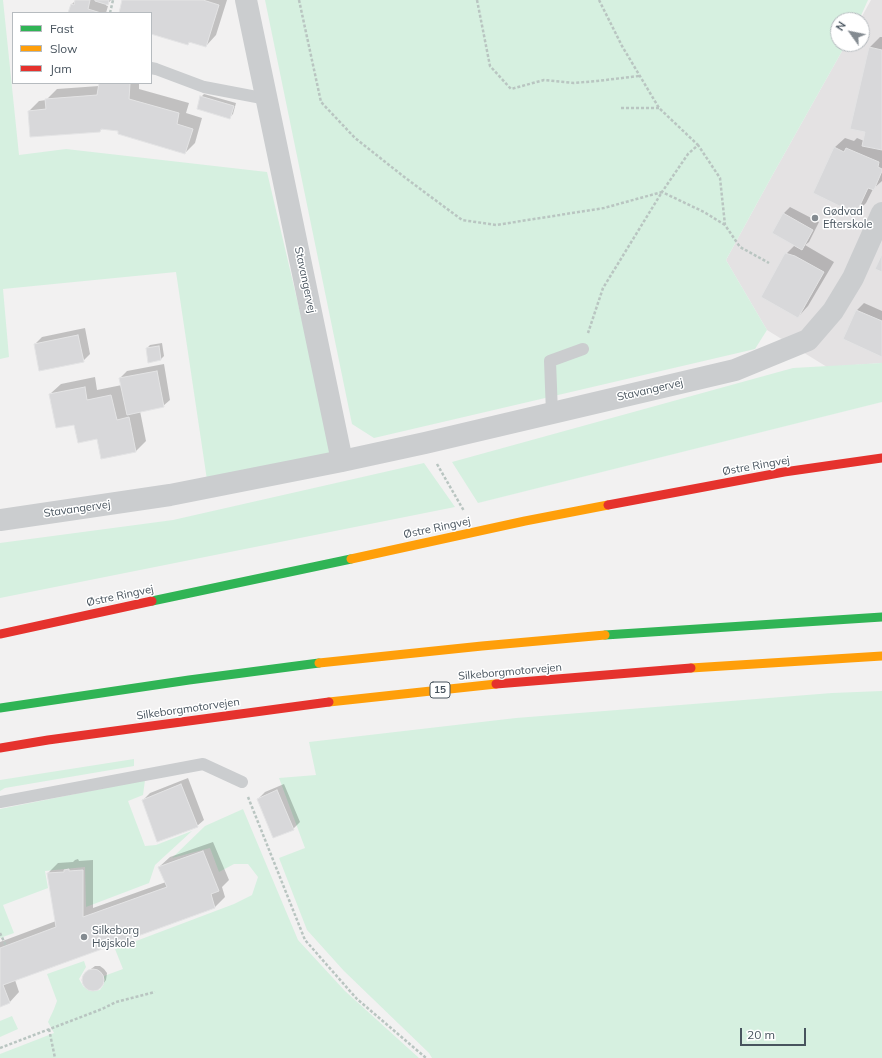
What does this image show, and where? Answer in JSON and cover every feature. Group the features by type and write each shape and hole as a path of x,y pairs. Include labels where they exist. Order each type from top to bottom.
{"main road":[{"name":"Østre Ringvej","path":"0,634 525,521 784,472 882,458"},
{"path":"0,708 205,678 336,661 613,634 882,617"},
{"name":"Silkeborgmotorvejen","path":"0,748 48,740 324,703 480,686 734,665 882,656"}],"street":[{"name":"Stavangervej","path":"246,0 342,461"},
{"name":"Stavangervej","path":"0,520 170,495 342,461 735,370 808,340 833,311 853,278 882,213"}],"lane":[{"path":"152,68 204,86 267,99"},
{"path":"552,413 550,361 583,349"},
{"path":"0,802 203,764 242,782"}],"path":[{"path":"110,12 113,0"},
{"path":"299,0 321,102 355,138 462,220 496,225 604,208 662,192 726,224"},
{"path":"477,0 490,66 511,89 544,80 574,83 639,76"},
{"path":"598,0 622,46 659,108 698,145 720,178 726,224 740,247 769,263"},
{"path":"621,108 659,108"},
{"path":"583,349 603,288 662,192 688,154 698,145"},
{"path":"425,443 465,512 469,533"},
{"path":"242,782 306,940 357,999 426,1058"},
{"path":"0,933 6,946"},
{"path":"0,1048 102,1009 116,1002 155,992"},
{"path":"49,1029 55,1058"}],"shaded area":[{"name":"Gødvad Efterskole","path":"871,0 882,0 882,363 827,367 767,330 726,260 842,52 870,52 870,12 864,12"}],"green space":[{"path":"0,0 3,0 19,155 66,149 267,172 333,452 207,480 176,272 3,289 9,357 0,359"},
{"path":"265,0 868,0 863,12 830,12 830,52 842,52 726,260 767,330 755,349 374,438 352,424"},
{"path":"882,363 882,402 478,503 452,462 793,368"},
{"path":"424,463 455,507 0,598 0,543 173,520"},
{"path":"882,691 882,1058 432,1058 429,1053 344,971 307,930 279,858 305,848 279,778 316,775 309,742 516,718 832,693"},
{"path":"134,759 134,766 5,788 0,791 0,780"},
{"path":"145,780 143,795 128,801 145,846 156,845 192,831 155,865 149,883 86,907 85,867 45,871 48,888 3,905 14,933 0,938 0,809"},
{"path":"243,809 298,940 345,991 419,1058 0,1058 0,1054 54,1033 48,1022 57,1001 47,974 84,961 86,967 79,979 83,986 88,990 100,990 104,984 104,976 123,969 115,949 234,904 252,895 258,877 248,864 234,864 219,872 210,848 172,858 205,826"},
{"path":"12,1016 18,1029 0,1037 0,1021"}],"building":[{"path":"75,0 90,0 88,9 98,12 68,12 71,4 74,5"},
{"path":"95,0 109,0 108,5"},
{"path":"122,0 203,0 219,5 206,47 189,42 188,45 152,34 152,12 119,12"},
{"path":"870,47 882,50 882,150 862,146 865,132 850,129 868,52 870,52"},
{"path":"99,84 130,84 129,99 179,113 177,124 193,129 185,154 118,134 118,131 101,129 100,132 30,137 28,111 46,109 45,99 97,95"},
{"path":"200,96 234,106 230,119 197,109"},
{"path":"834,147 844,152 846,148 879,162 878,167 882,169 874,190 868,188 856,214 813,193"},
{"path":"783,213 813,230 802,250 772,233"},
{"path":"785,253 795,256 824,272 798,318 761,297"},
{"path":"882,254 882,272 875,269"},
{"path":"856,310 882,321 882,357 843,339"},
{"path":"78,335 84,362 39,371 34,344"},
{"path":"159,346 161,360 148,363 146,348"},
{"path":"157,371 164,407 127,415 119,378"},
{"path":"85,387 87,400 111,395 117,420 129,417 136,452 101,459 97,439 78,443 74,425 56,428 49,394"},
{"path":"181,784 198,827 157,842 142,800"},
{"path":"277,790 294,830 273,838 257,799"},
{"name":"Silkeborg Højskole","path":"203,851 219,891 211,894 215,908 3,985 10,1003 0,1007 0,948 56,927 47,873 64,872 64,870 69,869 69,871 83,870 83,917 167,887 158,867"},
{"path":"93,969 101,972 104,980 101,988 93,991 85,988 82,980 85,972"}],"traffic: fast":[{"path":"152,601 351,559"},
{"path":"605,635 882,617"},
{"path":"0,708 189,680 319,663"}],"traffic: slow":[{"path":"351,559 525,521 608,505"},
{"path":"319,663 605,635"},
{"path":"691,668 882,656"},
{"path":"329,702 496,684"}],"traffic: jam":[{"path":"608,505 784,472 882,458"},
{"path":"0,634 152,601"},
{"path":"496,684 691,668"},
{"path":"0,748 48,740 329,702"}],"place":[{"name":"Gødvad Efterskole","path":"815,218"},
{"name":"Silkeborg Højskole","path":"84,937"}]}
